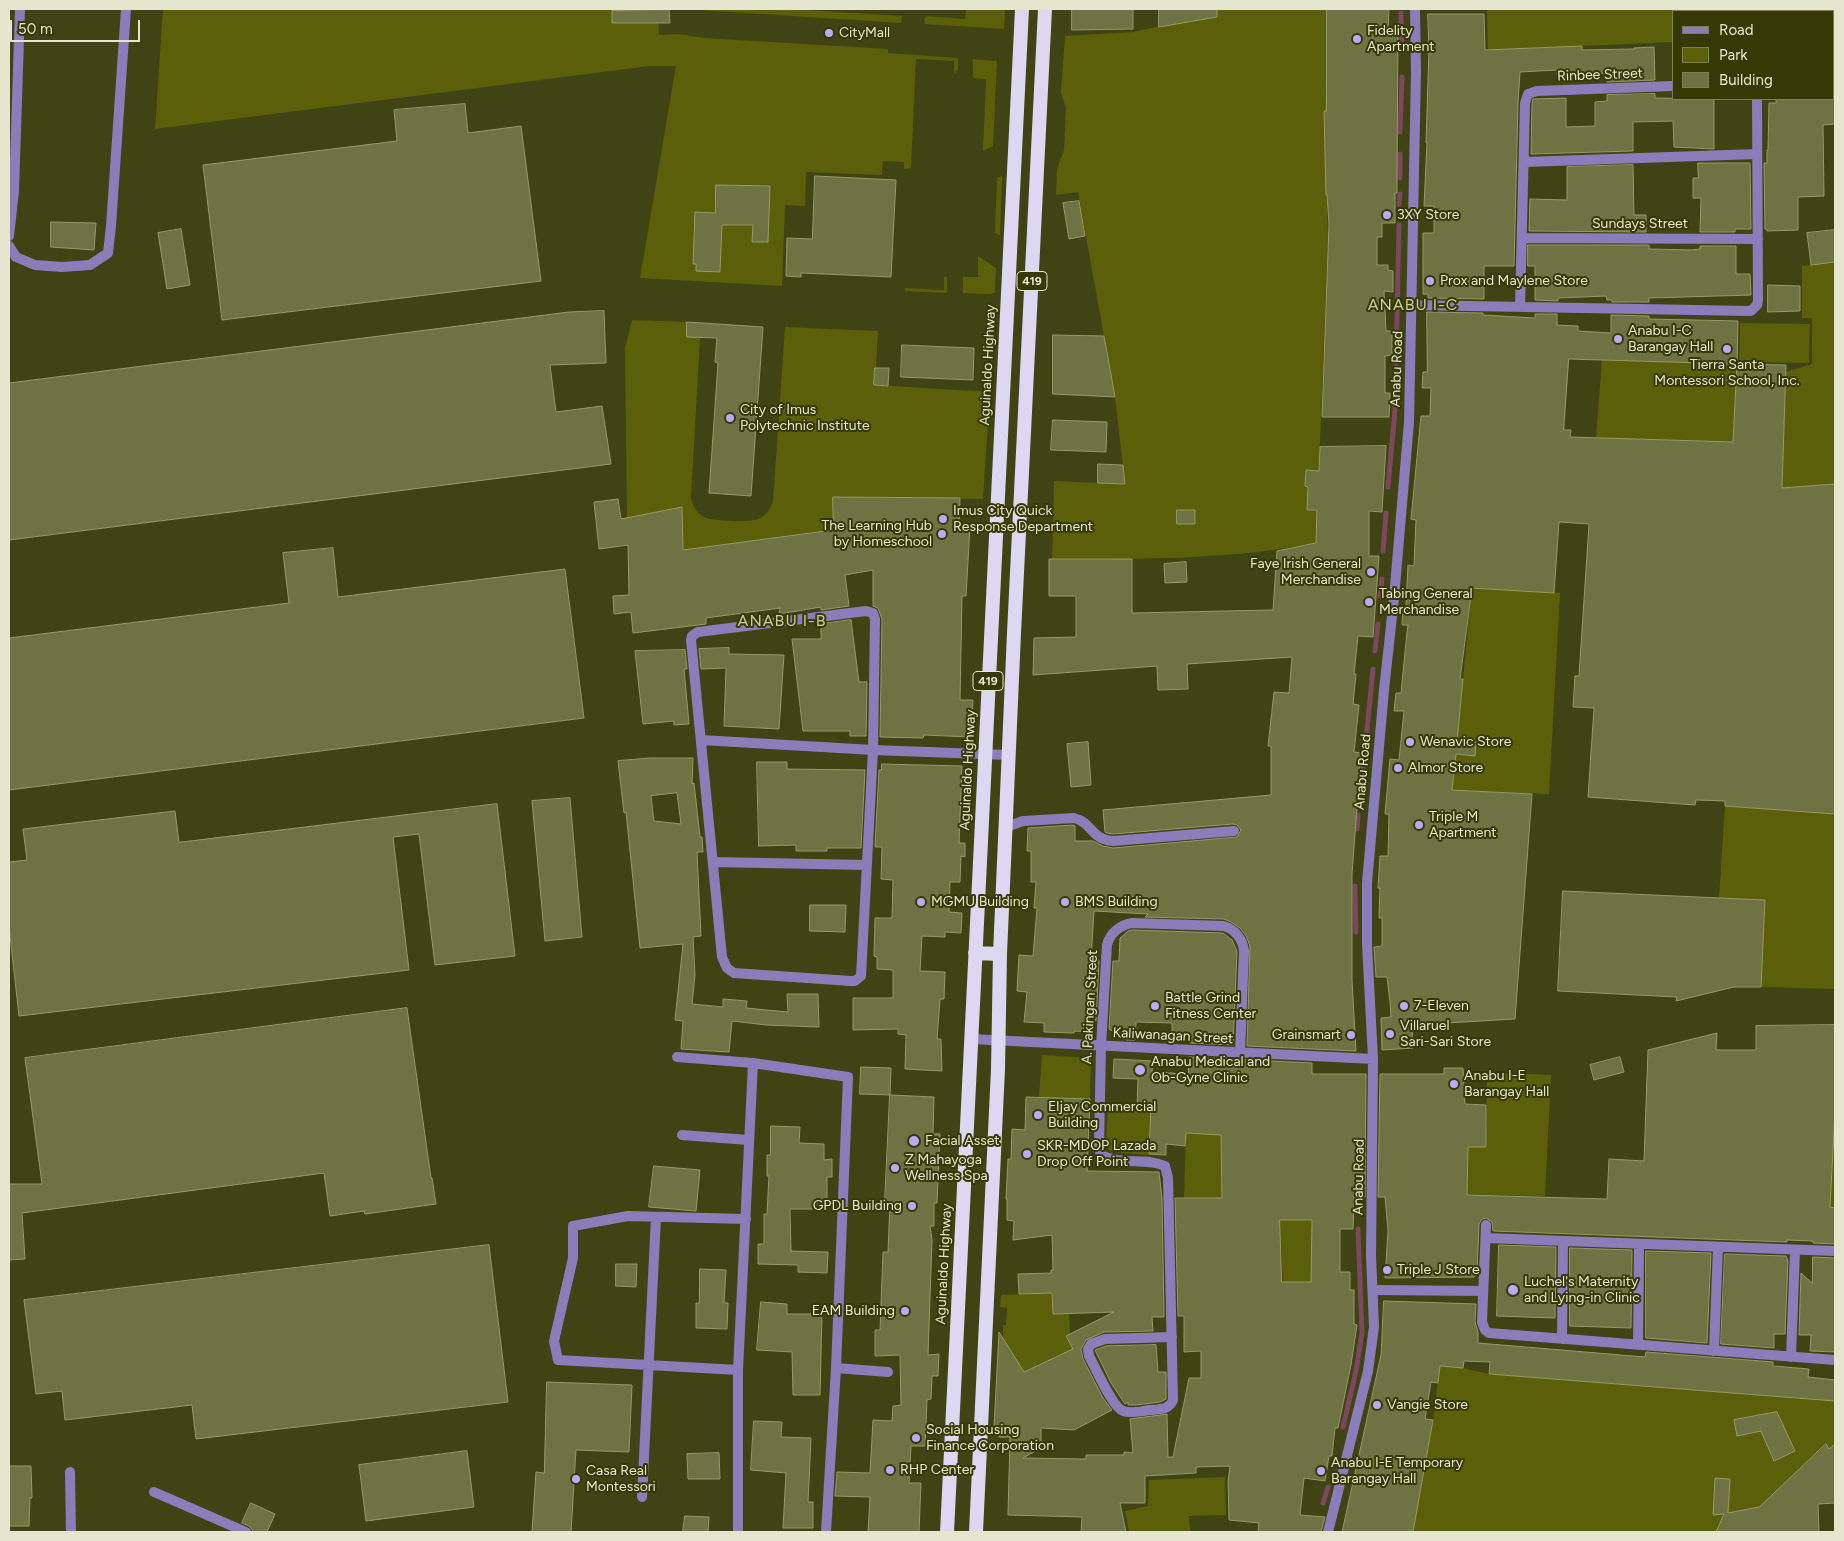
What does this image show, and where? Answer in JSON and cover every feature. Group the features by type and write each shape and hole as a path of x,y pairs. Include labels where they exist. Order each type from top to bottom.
{"highway":[{"name":"Aguinaldo Highway","path":"947,1532 1022,9"},
{"name":"419","path":"976,1532 999,1040 1000,954 1015,609 1045,9"},
{"path":"992,608 1015,609"},
{"path":"975,953 1000,954"}],"street":[{"path":"9,236 14,191 20,9"},
{"path":"9,246 16,257 35,265 62,267 90,265 108,252 126,9"},
{"name":"Anabu Road","path":"1328,1532 1371,1356 1374,1320 1371,1256 1373,1059 1367,944 1368,869 1406,455 1412,305 1416,71 1415,9"},
{"name":"Rinbee Street","path":"1524,162 1526,99 1528,94 1537,91 1672,86"},
{"path":"1412,305 1750,311 1757,305 1758,300 1757,100"},
{"path":"1520,308 1524,162 1757,154"},
{"name":"Sundays Street","path":"1522,238 1758,239"},
{"path":"868,610 873,613 875,619 873,750 862,973 858,979 851,981 734,973 727,968 722,957 701,740 690,643 695,634 868,610"},
{"path":"701,740 873,750 1009,754"},
{"path":"1006,827 1024,821 1074,818 1082,820 1088,825 1098,838 1113,841 1234,831"},
{"path":"712,862 868,865"},
{"name":"A. Pakingan Street","path":"1172,1337 1168,1172 1165,1166 1159,1164 1112,1160 1101,1155 1099,1142 1101,1046 1107,945 1115,931 1123,925 1132,923 1224,926 1232,930 1244,947 1240,1053"},
{"name":"Kaliwanagan Street","path":"971,1039 1373,1059"},
{"path":"677,1056 753,1063 848,1077 836,1368 826,1532"},
{"path":"738,1532 738,1370 753,1063"},
{"path":"682,1135 748,1140"},
{"path":"738,1370 558,1360 554,1341 573,1258 572,1226 628,1216 746,1219"},
{"path":"642,1497 656,1217"},
{"path":"1486,1225 1482,1322 1489,1332 1835,1360"},
{"path":"1486,1238 1835,1251"},
{"path":"1562,1339 1563,1241"},
{"path":"1638,1345 1639,1244"},
{"path":"1714,1351 1718,1247"},
{"path":"1791,1357 1795,1250"},
{"path":"1373,1290 1484,1291"},
{"path":"1172,1337 1173,1394 1171,1404 1167,1408 1161,1409 1128,1412 1121,1410 1114,1402 1089,1356 1088,1349 1091,1344 1106,1339 1172,1337"},
{"path":"836,1368 888,1372"},
{"path":"70,1472 71,1532"},
{"path":"154,1492 246,1532"},
{"path":"216,1532 222,1522"}],"green space":[{"path":"163,9 658,9 659,35 678,34 704,38 888,49 888,53 958,58 958,70 954,74 954,61 916,59 911,168 904,169 904,162 883,161 882,175 806,172 805,206 785,205 782,286 640,278 676,66 650,66 155,129"},
{"path":"684,9 791,9 902,16 901,23"},
{"path":"966,9 1005,9 1004,29 925,24 927,16 965,19"},
{"path":"1211,9 1327,9 1327,111 1324,112 1328,237 1316,543 1284,549 1218,556 1052,559 1054,481 1125,484 1115,397 1078,192 1056,195 1057,169 1064,150 1066,108 1061,92 1065,36 1133,32 1212,18"},
{"path":"1487,9 1816,9 1672,10 1672,42 1488,50"},
{"path":"973,59 997,61 993,146 983,151 986,79 974,78"},
{"path":"1002,176 1000,235 995,233 997,178"},
{"path":"978,256 996,268 995,292 992,294 963,293 963,277 978,277"},
{"path":"1835,262 1835,484 1782,488 1785,372 1812,364 1812,318 1802,318 1802,266"},
{"path":"944,277 947,277 947,293 905,291 905,288 944,290"},
{"path":"632,320 687,322 687,337 700,338 691,498 695,509 704,517 731,521 753,520 761,518 769,510 773,502 785,327 878,331 875,385 990,392 983,499 866,498 865,525 683,550 627,518 625,348"},
{"path":"1740,323 1810,324 1809,363 1739,362"},
{"path":"1602,360 1737,364 1733,442 1596,438"},
{"path":"1472,588 1560,593 1549,794 1452,790"},
{"path":"1725,806 1835,814 1835,989 1761,987 1765,901 1719,898"},
{"path":"1042,1055 1091,1058 1090,1099 1039,1097"},
{"path":"1487,1072 1551,1075 1545,1196 1444,1194 1468,1147 1486,1147"},
{"path":"1108,1105 1151,1107 1149,1155 1109,1150 1106,1139"},
{"path":"1835,1111 1835,1208 1830,1207"},
{"path":"1186,1133 1221,1135 1222,1198 1184,1198"},
{"path":"1312,1212 1333,1285 1283,1282 1280,1220"},
{"path":"1052,1293 1053,1314 1069,1313 1070,1334 1066,1336 1073,1349 1024,1372 1003,1338 1003,1325 1006,1325 1007,1308 1000,1307 1001,1295"},
{"path":"1440,1366 1463,1368 1489,1374 1835,1401 1835,1444 1829,1449 1825,1444 1759,1507 1724,1514 1716,1532 1413,1532 1433,1420"},
{"path":"1225,1477 1226,1515 1189,1516 1190,1532 1129,1532 1125,1511 1148,1506 1149,1480"}],"building":[{"path":"1072,9 1133,9 1133,29 1072,30"},
{"path":"1159,9 1217,9 1217,17 1159,27"},
{"path":"1327,9 1389,9 1388,29 1398,29 1397,193 1395,193 1395,223 1382,223 1382,237 1377,237 1377,265 1388,265 1388,270 1393,271 1393,292 1384,291 1386,331 1392,331 1392,355 1385,356 1385,393 1390,393 1389,417 1322,417 1329,224 1326,195 1324,111 1326,111"},
{"path":"669,10 670,23 612,23 612,11"},
{"path":"1428,14 1484,14 1485,50 1582,46 1582,50 1654,47 1655,80 1607,82 1608,73 1557,75 1557,70 1520,72 1514,266 1484,266 1484,299 1428,298 1428,294 1423,294 1423,233 1434,233 1434,206 1424,206 1429,49"},
{"path":"1655,94 1655,98 1672,98 1672,100 1714,100 1714,149 1674,147 1673,121 1633,122 1633,151 1531,154 1533,99 1566,98 1566,127 1595,126 1595,102 1607,101 1607,95"},
{"path":"1835,99 1835,124 1823,125 1824,196 1798,197 1798,230 1767,231 1765,229 1764,163 1767,163 1769,103 1776,103 1776,100"},
{"path":"465,104 468,133 521,126 541,281 222,320 203,165 397,141 394,110"},
{"path":"1698,163 1750,163 1751,229 1735,229 1735,232 1700,232 1701,198 1693,198 1693,178 1698,178"},
{"path":"1633,165 1634,215 1646,215 1646,232 1529,231 1530,199 1567,200 1567,167"},
{"path":"815,176 896,180 891,277 801,273 801,277 786,276 787,238 812,239"},
{"path":"716,185 770,186 768,242 752,242 753,225 722,225 720,272 696,271 696,264 693,264 695,212 715,213"},
{"path":"1079,201 1085,236 1069,239 1063,203"},
{"path":"51,222 96,223 94,250 51,247"},
{"path":"181,229 190,285 167,289 158,233"},
{"path":"1835,230 1835,262 1811,265 1807,233"},
{"path":"1528,245 1649,245 1649,249 1691,250 1700,249 1700,246 1736,246 1736,274 1750,274 1751,295 1649,298 1649,302 1612,302 1612,300 1607,300 1606,296 1558,298 1558,301 1535,300 1535,266 1528,266"},
{"path":"1768,285 1800,286 1800,311 1768,312"},
{"path":"604,311 606,363 550,365 556,412 602,406 611,464 9,540 9,383 569,312"},
{"path":"1427,312 1483,313 1483,315 1535,318 1535,314 1557,314 1557,325 1578,326 1578,331 1611,333 1611,315 1649,316 1649,319 1738,321 1737,364 1786,365 1782,488 1835,484 1835,814 1725,806 1725,801 1696,800 1695,805 1588,797 1594,708 1573,707 1575,676 1579,676 1589,524 1559,522 1554,593 1472,588 1460,679 1463,679 1457,741 1476,743 1475,756 1456,754 1452,790 1532,794 1515,1019 1412,1025 1413,1048 1382,1050 1381,1018 1391,1017 1387,977 1376,977 1374,947 1382,946 1382,918 1379,918 1380,888 1378,888 1380,856 1388,856 1389,814 1385,814 1390,759 1399,760 1404,711 1394,711 1396,693 1401,693 1408,625 1402,625 1403,607 1406,607 1408,565 1414,566 1416,520 1411,519 1421,416 1430,416 1431,388 1422,388 1423,372 1427,372","holes":["1569,359 1737,364 1733,442 1570,437 1571,430 1564,430"]},
{"path":"687,322 763,327 751,496 709,493 718,363 715,362 717,338 687,337"},
{"path":"1053,335 1104,336 1115,397 1053,394"},
{"path":"902,345 974,348 973,380 901,377"},
{"path":"875,368 889,368 888,386 874,385"},
{"path":"1053,420 1107,422 1106,452 1051,450"},
{"path":"1386,446 1382,512 1369,511 1369,556 1379,556 1373,637 1358,636 1354,674 1356,674 1353,704 1359,705 1354,752 1361,753 1352,874 1352,980 1356,1051 1247,1046 1250,946 1240,928 1224,919 1145,917 1148,914 1094,911 1091,960 1099,960 1096,1021 1093,1019 1092,1032 1044,1032 1044,1023 1024,1022 1027,992 1017,991 1019,955 1033,956 1037,908 1034,908 1036,882 1031,882 1031,851 1027,851 1028,828 1073,825 1075,826 1075,841 1093,841 1113,848 1237,837 1241,830 1237,825 1233,824 1107,833 1105,832 1103,810 1271,795 1271,746 1268,746 1274,692 1289,693 1292,657 1187,664 1188,689 1158,690 1157,666 1033,675 1034,638 1076,637 1076,596 1049,596 1049,559 1132,559 1132,613 1273,610 1277,551 1316,543 1317,510 1307,510 1308,487 1305,486 1306,470 1319,471 1320,447"},
{"path":"1098,464 1123,465 1125,484 1098,483"},
{"path":"833,497 960,498 959,526 970,526 966,596 962,596 960,700 973,700 971,737 924,735 923,738 880,737 882,619 878,608 873,606 873,570 845,575 849,606 821,610 821,607 779,614 780,608 706,618 706,624 633,633 631,612 614,614 613,596 629,595 628,545 599,549 594,502 618,499 621,519 682,507 683,550 833,530"},
{"path":"1177,510 1195,510 1195,524 1177,524"},
{"path":"333,548 338,597 565,569 584,718 9,790 9,638 289,603 283,553"},
{"path":"1186,562 1187,582 1165,583 1164,564"},
{"path":"851,620 859,682 867,682 866,736 850,736 850,731 803,731 792,639 821,639 821,624"},
{"path":"729,648 729,654 784,655 779,729 724,726 726,668 701,669 699,649"},
{"path":"685,650 687,669 684,669 689,724 674,725 674,721 643,724 635,651"},
{"path":"1088,742 1091,785 1071,787 1067,744"},
{"path":"650,758 693,758 692,784 694,783 703,852 697,852 701,936 693,937 695,975 692,1004 723,1007 723,999 747,1001 746,1008 788,1012 787,994 818,994 819,1027 766,1025 732,1021 729,1052 681,1049 683,1021 675,1020 683,944 640,948 626,812 624,813 618,761","holes":["677,793 681,824 654,821 651,796"]},
{"path":"757,762 787,762 787,769 865,770 861,848 827,848 827,851 796,851 796,845 759,846"},
{"path":"882,764 962,766 959,843 965,843 965,857 961,856 960,882 950,882 949,912 962,913 961,933 945,932 945,937 922,936 920,971 945,972 944,999 940,999 937,1039 941,1039 942,1071 905,1069 906,1035 898,1034 898,1029 853,1030 853,998 893,998 893,970 877,969 877,957 874,956 875,918 892,918 893,880 881,879 882,847 875,847 879,770 881,770"},
{"path":"570,798 582,937 545,941 532,801"},
{"path":"497,804 515,956 435,965 419,834 393,837 409,970 19,1016 9,927 9,862 27,860 23,829 175,811 179,842"},
{"path":"1563,891 1765,900 1761,987 1734,987 1676,1001 1677,997 1558,991"},
{"path":"810,905 846,905 845,932 810,931"},
{"path":"1128,931 1223,933 1232,940 1237,951 1233,1045 1190,1043 1190,1040 1172,1039 1172,1023 1136,1022 1135,1040 1127,1040 1109,1029 1113,961 1119,961 1120,938"},
{"path":"407,1008 436,1204 365,1214 364,1211 330,1216 324,1173 22,1213 25,1259 9,1260 9,1184 42,1184 25,1058"},
{"path":"1835,1025 1835,1111 1830,1207 1835,1208 1835,1244 1787,1240 1787,1242 1493,1231 1492,1222 1486,1218 1482,1219 1479,1224 1477,1273 1474,1277 1385,1278 1388,1231 1385,1197 1378,1197 1380,1074 1444,1074 1444,1068 1463,1068 1465,1104 1486,1105 1486,1147 1468,1147 1467,1195 1607,1199 1609,1159 1644,1161 1648,1050 1717,1033 1716,1050 1756,1050 1756,1026"},
{"path":"1189,1057 1312,1063 1312,1074 1366,1074 1365,1197 1354,1197 1353,1229 1340,1229 1340,1272 1350,1272 1350,1290 1354,1290 1354,1324 1357,1325 1351,1365 1338,1428 1335,1428 1332,1456 1329,1456 1325,1481 1304,1478 1300,1515 1325,1517 1321,1532 1258,1532 1259,1523 1229,1520 1228,1482 1230,1466 1196,1467 1196,1473 1145,1476 1145,1503 1120,1503 1126,1532 1081,1532 1082,1517 1008,1515 1010,1437 999,1437 1000,1427 994,1427 999,1332 1024,1372 1073,1349 1066,1336 1114,1312 1053,1314 1052,1293 1019,1294 1018,1274 1051,1273 1051,1270 1053,1270 1052,1235 1013,1240 1014,1221 1007,1220 1006,1199 1008,1159 1011,1159 1012,1129 1025,1130 1026,1097 1090,1099 1087,1171 1159,1172 1162,1198 1164,1317 1152,1317 1153,1331 1104,1332 1086,1340 1081,1349 1083,1359 1103,1398 1112,1410 1074,1430 1041,1428 1041,1448 1023,1458 1086,1459 1086,1455 1124,1455 1124,1452 1133,1453 1130,1419 1167,1414 1168,1457 1173,1457 1189,1378 1201,1378 1201,1351 1184,1352 1184,1316 1178,1316 1175,1198 1222,1198 1221,1135 1186,1133 1185,1146 1166,1144 1166,1155 1149,1154 1151,1107 1137,1106 1138,1079 1113,1078 1114,1059 1153,1061 1152,1072 1188,1074","holes":["1280,1220 1312,1220 1311,1282 1282,1282"]},
{"path":"1620,1057 1624,1072 1594,1080 1590,1065"},
{"path":"861,1067 891,1068 890,1095 860,1094"},
{"path":"890,1095 934,1097 933,1134 940,1134 937,1203 934,1203 934,1226 930,1226 932,1240 928,1355 939,1354 938,1376 932,1376 931,1399 927,1400 925,1446 911,1446 909,1483 921,1483 919,1532 868,1532 870,1497 835,1496 837,1472 870,1473 873,1420 892,1421 893,1406 901,1405 900,1355 875,1356 875,1330 880,1330 883,1252 888,1252 890,1202 885,1202"},
{"path":"771,1126 800,1127 799,1143 824,1144 824,1160 832,1159 832,1177 827,1177 827,1209 790,1209 791,1251 828,1252 827,1273 798,1272 798,1265 758,1264 758,1244 764,1244 764,1214 767,1214 769,1176 767,1176 767,1155 770,1155"},
{"path":"654,1166 700,1170 696,1211 649,1207"},
{"path":"489,1245 508,1402 196,1439 192,1405 65,1420 62,1391 36,1394 24,1300"},
{"path":"1499,1245 1556,1247 1555,1318 1497,1316"},
{"path":"1570,1248 1632,1250 1631,1328 1570,1326"},
{"path":"1646,1251 1711,1253 1707,1343 1646,1338"},
{"path":"1725,1254 1786,1256 1788,1261 1785,1334 1774,1334 1774,1348 1721,1344"},
{"path":"1813,1257 1835,1258 1835,1352 1810,1351 1811,1335 1799,1335 1801,1273 1812,1283"},
{"path":"616,1264 637,1264 636,1287 616,1286"},
{"path":"700,1269 726,1270 724,1303 728,1303 727,1329 696,1328 696,1303 699,1303"},
{"path":"1384,1301 1476,1304 1475,1322 1478,1332 1478,1343 1645,1357 1646,1352 1773,1362 1773,1366 1809,1369 1808,1377 1835,1380 1835,1401 1489,1374 1490,1362 1464,1361 1463,1368 1440,1366 1438,1383 1431,1382 1425,1419 1433,1420 1413,1532 1342,1532 1381,1355"},
{"path":"761,1302 787,1304 787,1314 822,1314 820,1395 793,1395 792,1352 757,1350"},
{"path":"1156,1345 1158,1372 1166,1372 1166,1399 1160,1402 1136,1405 1128,1405 1128,1402 1125,1404 1111,1383 1095,1350 1106,1346"},
{"path":"547,1382 632,1385 629,1452 576,1450 571,1532 532,1532 536,1472 544,1473"},
{"path":"1777,1412 1795,1451 1774,1461 1761,1431 1737,1436 1734,1420"},
{"path":"754,1421 782,1422 781,1437 811,1438 808,1502 813,1502 813,1528 783,1528 786,1473 751,1470"},
{"path":"1826,1444 1829,1449 1835,1444 1835,1503 1818,1504 1819,1532 1716,1532 1724,1514 1713,1515 1715,1478 1730,1479 1728,1513 1759,1507"},
{"path":"467,1451 474,1507 366,1521 359,1465"},
{"path":"719,1453 720,1479 688,1479 687,1454"},
{"path":"9,1466 31,1466 32,1498 30,1498 29,1526 9,1526"},
{"path":"251,1503 275,1514 267,1532 254,1532 249,1526 242,1523"},
{"path":"685,1516 709,1517 708,1532 683,1532"}],"waterway":[{"path":"1401,13 1402,49"},
{"path":"1400,132 1402,77"},
{"path":"1400,154 1400,178"},
{"path":"1399,204 1400,194"},
{"path":"1388,487 1395,410 1399,225"},
{"path":"1383,551 1386,513"},
{"path":"1380,596 1382,579"},
{"path":"1375,651 1378,624"},
{"path":"1360,801 1373,669"},
{"path":"1357,829 1358,815"},
{"path":"1355,886 1356,932"},
{"path":"1358,1197 1358,1212"},
{"path":"1343,1427 1356,1371 1362,1333 1358,1229"},
{"path":"1323,1503 1328,1487"}],"place":[{"name":"CityMall","path":"829,33"},
{"name":"Fidelity Apartment","path":"1357,39"},
{"name":"3XY Store","path":"1387,215"},
{"name":"Prox and Maylene Store","path":"1430,281"},
{"name":"Anabu I-C Barangay Hall","path":"1618,339"},
{"name":"Tierra Santa Montessori School, Inc.","path":"1727,349"},
{"name":"City of Imus Polytechnic Institute","path":"730,418"},
{"name":"Imus City Quick Response Department","path":"943,519"},
{"name":"The Learning Hub by Homeschool","path":"942,534"},
{"name":"Faye Irish General Merchandise","path":"1371,572"},
{"name":"Tabing General Merchandise","path":"1369,602"},
{"name":"Wenavic Store","path":"1410,742"},
{"name":"Almor Store","path":"1398,768"},
{"name":"Triple M Apartment","path":"1419,825"},
{"name":"MGMU Building","path":"921,902"},
{"name":"BMS Building","path":"1065,902"},
{"name":"Battle Grind Fitness Center","path":"1155,1006"},
{"name":"7-Eleven","path":"1404,1006"},
{"name":"Villaruel Sari-Sari Store","path":"1390,1034"},
{"name":"Grainsmart","path":"1351,1035"},
{"name":"Anabu Medical and Ob-Gyne Clinic","path":"1140,1070"},
{"name":"Anabu I-E Barangay Hall","path":"1454,1084"},
{"name":"Eljay Commercial Building","path":"1038,1115"},
{"name":"Facial Asset","path":"914,1141"},
{"name":"SKR-MDOP Lazada Drop Off Point","path":"1027,1154"},
{"name":"Z Mahayoga Wellness Spa","path":"895,1168"},
{"name":"GPDL Building","path":"912,1206"},
{"name":"Triple J Store","path":"1387,1270"},
{"name":"Luchel's Maternity and Lying-in Clinic","path":"1513,1290"},
{"name":"EAM Building","path":"905,1311"},
{"name":"Vangie Store","path":"1377,1405"},
{"name":"Social Housing Finance Corporation","path":"916,1438"},
{"name":"RHP Center","path":"890,1470"},
{"name":"Anabu I-E Temporary Barangay Hall","path":"1321,1471"},
{"name":"Casa Real Montessori","path":"576,1479"}],"district":[{"name":"ANABU I-C","path":"1413,305"},
{"name":"ANABU I-B","path":"782,621"}]}
